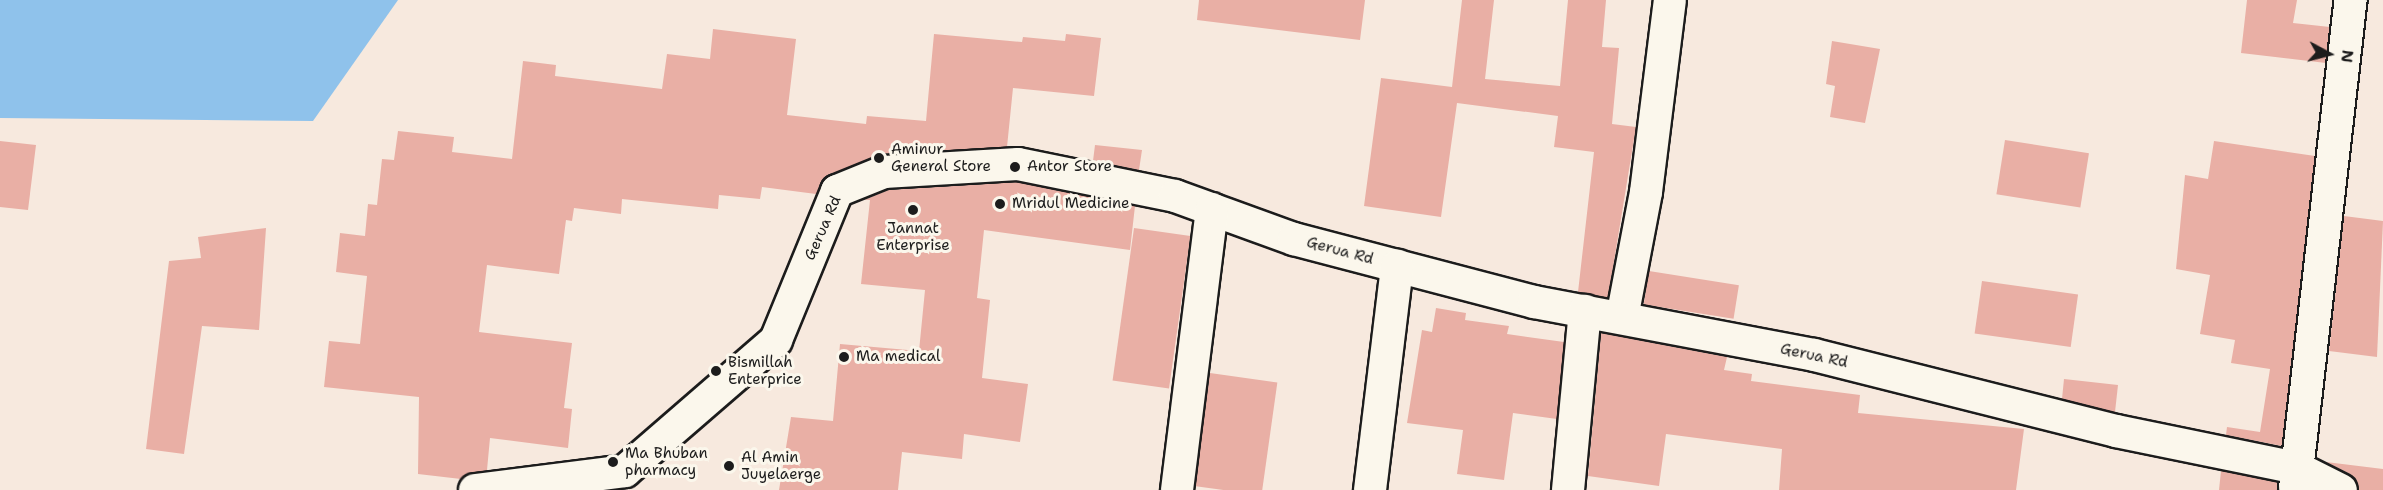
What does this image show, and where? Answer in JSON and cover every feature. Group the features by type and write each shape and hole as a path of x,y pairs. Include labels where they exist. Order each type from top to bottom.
{"street":[{"path":"1622,318 1646,192 1670,0"},
{"path":"2296,479 2351,0"},
{"name":"Gerua Rd","path":"491,488 625,471 776,340 837,191 884,172 1018,164 1175,196 1397,266 1585,311 1814,355 2341,490"},
{"path":"1177,490 1212,209"},
{"path":"1370,490 1397,266"},
{"path":"1568,490 1585,311"}],"water":[{"path":"0,0 398,0 313,121 0,118"}],"building":[{"path":"1199,0 1365,0 1360,40 1197,20"},
{"path":"1462,0 1494,0 1485,79 1560,86 1568,0 1606,0 1602,47 1619,48 1612,124 1636,127 1608,298 1578,292 1594,152 1554,147 1558,116 1457,103 1441,217 1364,206 1381,78 1452,87"},
{"path":"2247,0 2297,0 2293,23 2330,27 2326,63 2241,53"},
{"path":"713,29 796,39 787,115 866,124 867,116 926,121 934,34 1022,42 1023,37 1065,41 1066,34 1101,38 1094,96 1013,88 1007,147 883,154 830,175 816,194 762,187 760,199 719,195 718,209 622,199 621,214 574,208 572,221 566,220 559,274 487,265 479,332 572,343 564,408 572,409 568,448 490,438 487,470 461,479 418,474 419,397 324,387 329,341 360,344 367,276 336,272 340,233 365,236 368,204 377,205 382,159 394,160 398,131 454,137 452,152 512,159 523,61 556,65 555,76 662,89 667,54 710,59"},
{"path":"1832,41 1880,49 1865,123 1830,117 1835,86 1826,84"},
{"path":"2005,140 2089,153 2080,208 1996,194"},
{"path":"0,141 36,145 28,210 0,207"},
{"path":"2214,141 2315,156 2282,446 2226,435 2227,427 2260,432 2270,369 2231,363 2235,340 2200,334 2210,275 2176,269 2185,175 2208,179"},
{"path":"1095,145 1142,150 1139,170 1093,161"},
{"path":"1017,182 1135,206 1130,250 984,230 977,298 990,300 982,378 1028,384 1020,442 964,434 962,459 902,452 898,490 779,490 791,417 833,421 840,344 919,351 925,290 861,284 870,200 864,200 888,190"},
{"path":"2344,216 2383,221 2377,357 2329,351"},
{"path":"266,228 259,330 202,326 184,454 146,449 169,261 201,258 198,237"},
{"path":"1134,228 1190,236 1169,388 1113,381"},
{"path":"1649,271 1739,285 1734,319 1644,305"},
{"path":"1982,281 2078,294 2071,347 1975,333"},
{"path":"1436,308 1466,313 1465,320 1509,326 1507,334 1564,342 1557,419 1513,413 1504,480 1457,474 1463,430 1407,423 1422,330 1432,332"},
{"path":"1601,333 1727,357 1724,370 1752,374 1751,381 1860,395 1858,413 2024,429 2016,490 1779,490 1782,449 1666,434 1659,486 1588,476"},
{"path":"1210,373 1277,382 1262,490 1223,490 1194,486"},
{"path":"2064,379 2118,385 2115,412 2062,399"},
{"path":"2326,462 2383,469 2383,490 2359,490 2350,474"},
{"path":"2221,471 2278,482 2278,490 2219,490"}],"place":[{"name":"Aminur General Store","path":"879,158"},
{"name":"Antor Store","path":"1015,167"},
{"name":"Mridul Medicine","path":"1000,204"},
{"name":"Jannat Enterprise","path":"913,210"},
{"name":"Ma medical","path":"844,357"},
{"name":"Bismillah Enterprice","path":"716,371"},
{"name":"Ma Bhuban pharmacy","path":"613,462"},
{"name":"Al Amin Juyelaerge","path":"729,466"}]}
